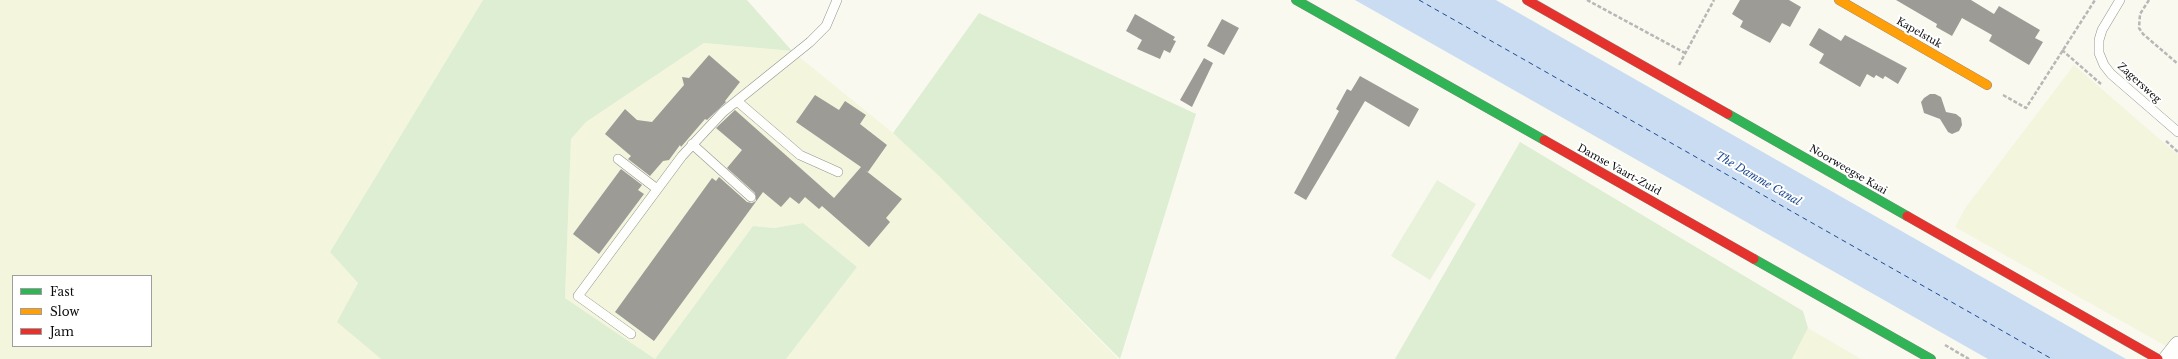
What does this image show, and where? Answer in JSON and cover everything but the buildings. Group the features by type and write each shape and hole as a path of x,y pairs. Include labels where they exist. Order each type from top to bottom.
{"street":[{"name":"Damse Vaart-Zuid","path":"1296,0 1931,359"},
{"name":"Noorweegse Kaai","path":"1527,0 2158,359"},
{"name":"Kapelstuk","path":"1839,0 1987,85"},
{"path":"2166,359 2178,345"}],"lane":[{"path":"631,334 578,296 692,144 736,101 810,42 826,26 837,0"},
{"name":"Zagersweg","path":"2120,0 2102,30 2099,40 2099,53 2111,74 2178,132"},
{"path":"736,101 800,155 838,172"},
{"path":"692,144 751,197"},
{"path":"618,159 657,189"}],"path":[{"path":"1587,0 1685,54 1714,0"},
{"path":"1987,85 2026,108 2095,0"},
{"path":"2149,0 2140,14 2139,28 2143,34 2178,64"}],"green space":[{"path":"0,0 483,0 330,252 358,283 338,322 381,359 0,359"},
{"path":"483,0 747,0 792,51 704,43 586,122 571,139 565,298 655,359 381,359 337,322 358,283 330,252"},
{"path":"979,13 1196,114 1120,359 938,175 893,133"},
{"path":"704,43 792,51 893,133 938,175 1118,359 786,359 857,267 803,223 774,228 753,226 655,359 565,298 571,139 586,122"},
{"path":"2074,65 2178,155 2178,345 2173,350 1955,227 1966,207"},
{"path":"1520,142 1803,311 1808,328 1792,359 1395,359"},
{"path":"1437,180 1476,204 1430,280 1391,256"},
{"path":"803,223 857,267 786,359 655,359 753,226 774,228"},
{"path":"1808,328 1861,359 1792,359"}],"water":[{"name":"The Damme Canal","path":"1355,0 1496,0 2126,359 1988,359"}],"ferry route":[{"path":"1419,0 2052,359"}],"traffic: fast":[{"path":"1296,0 1544,140"},
{"path":"1728,114 1907,216"},
{"path":"1754,259 1931,359"}],"traffic: slow":[{"path":"1839,0 1987,85"}],"traffic: jam":[{"path":"1527,0 1728,114"},
{"path":"1544,140 1754,259"},
{"path":"1907,216 2158,359"}]}
